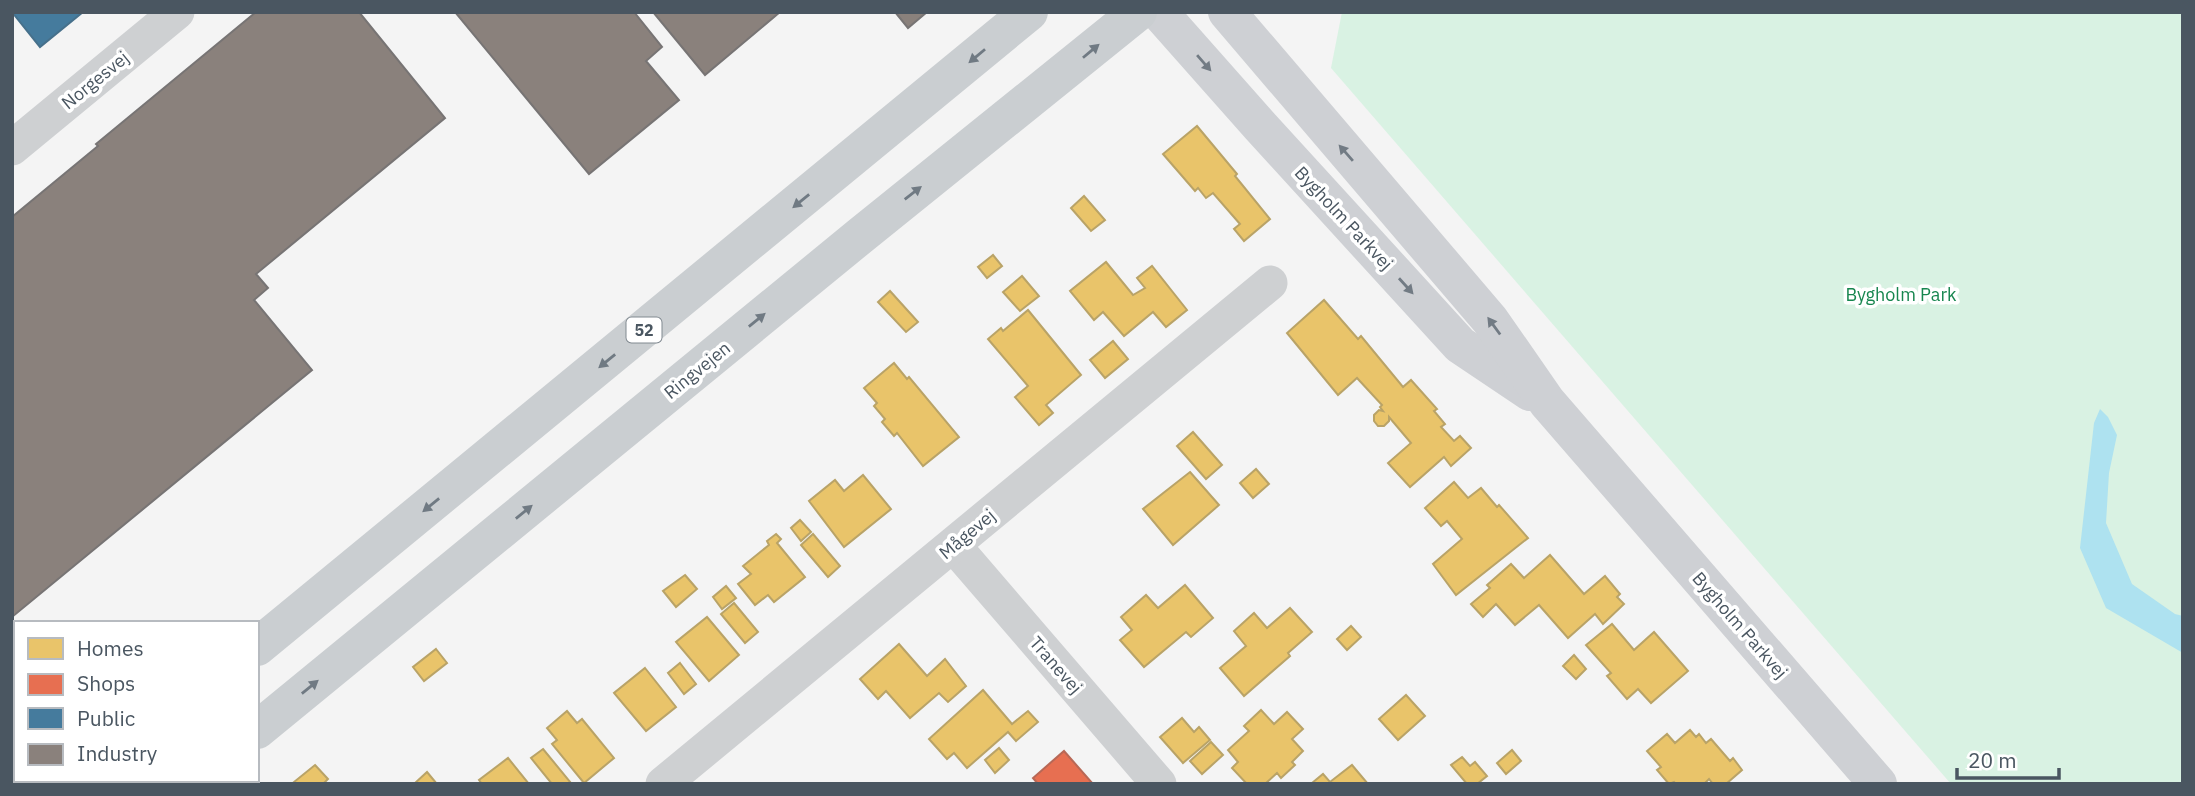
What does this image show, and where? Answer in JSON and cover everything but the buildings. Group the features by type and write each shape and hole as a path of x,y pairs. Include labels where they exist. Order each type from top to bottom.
{"main road":[{"name":"52","path":"259,645 1029,12"},
{"name":"Ringvejen","path":"259,728 838,253 1138,12"}],"street":[{"name":"Norgesvej","path":"12,148 177,12"},
{"name":"Bygholm Parkvej","path":"1159,12 1259,126 1460,345 1547,402"},
{"name":"Bygholm Parkvej","path":"1227,12 1490,320 1547,402 1878,784"},
{"name":"Mågevej","path":"663,784 1270,283"},
{"name":"Tranevej","path":"954,546 1159,784"}],"green space":[{"name":"Bygholm Park","path":"1342,12 2183,12 2183,784 1951,784 1331,68"}],"water":[{"path":"2100,409 2108,417 2117,435 2109,473 2106,523 2132,584 2175,614 2183,616 2183,653 2106,608 2080,548 2094,423"}]}
